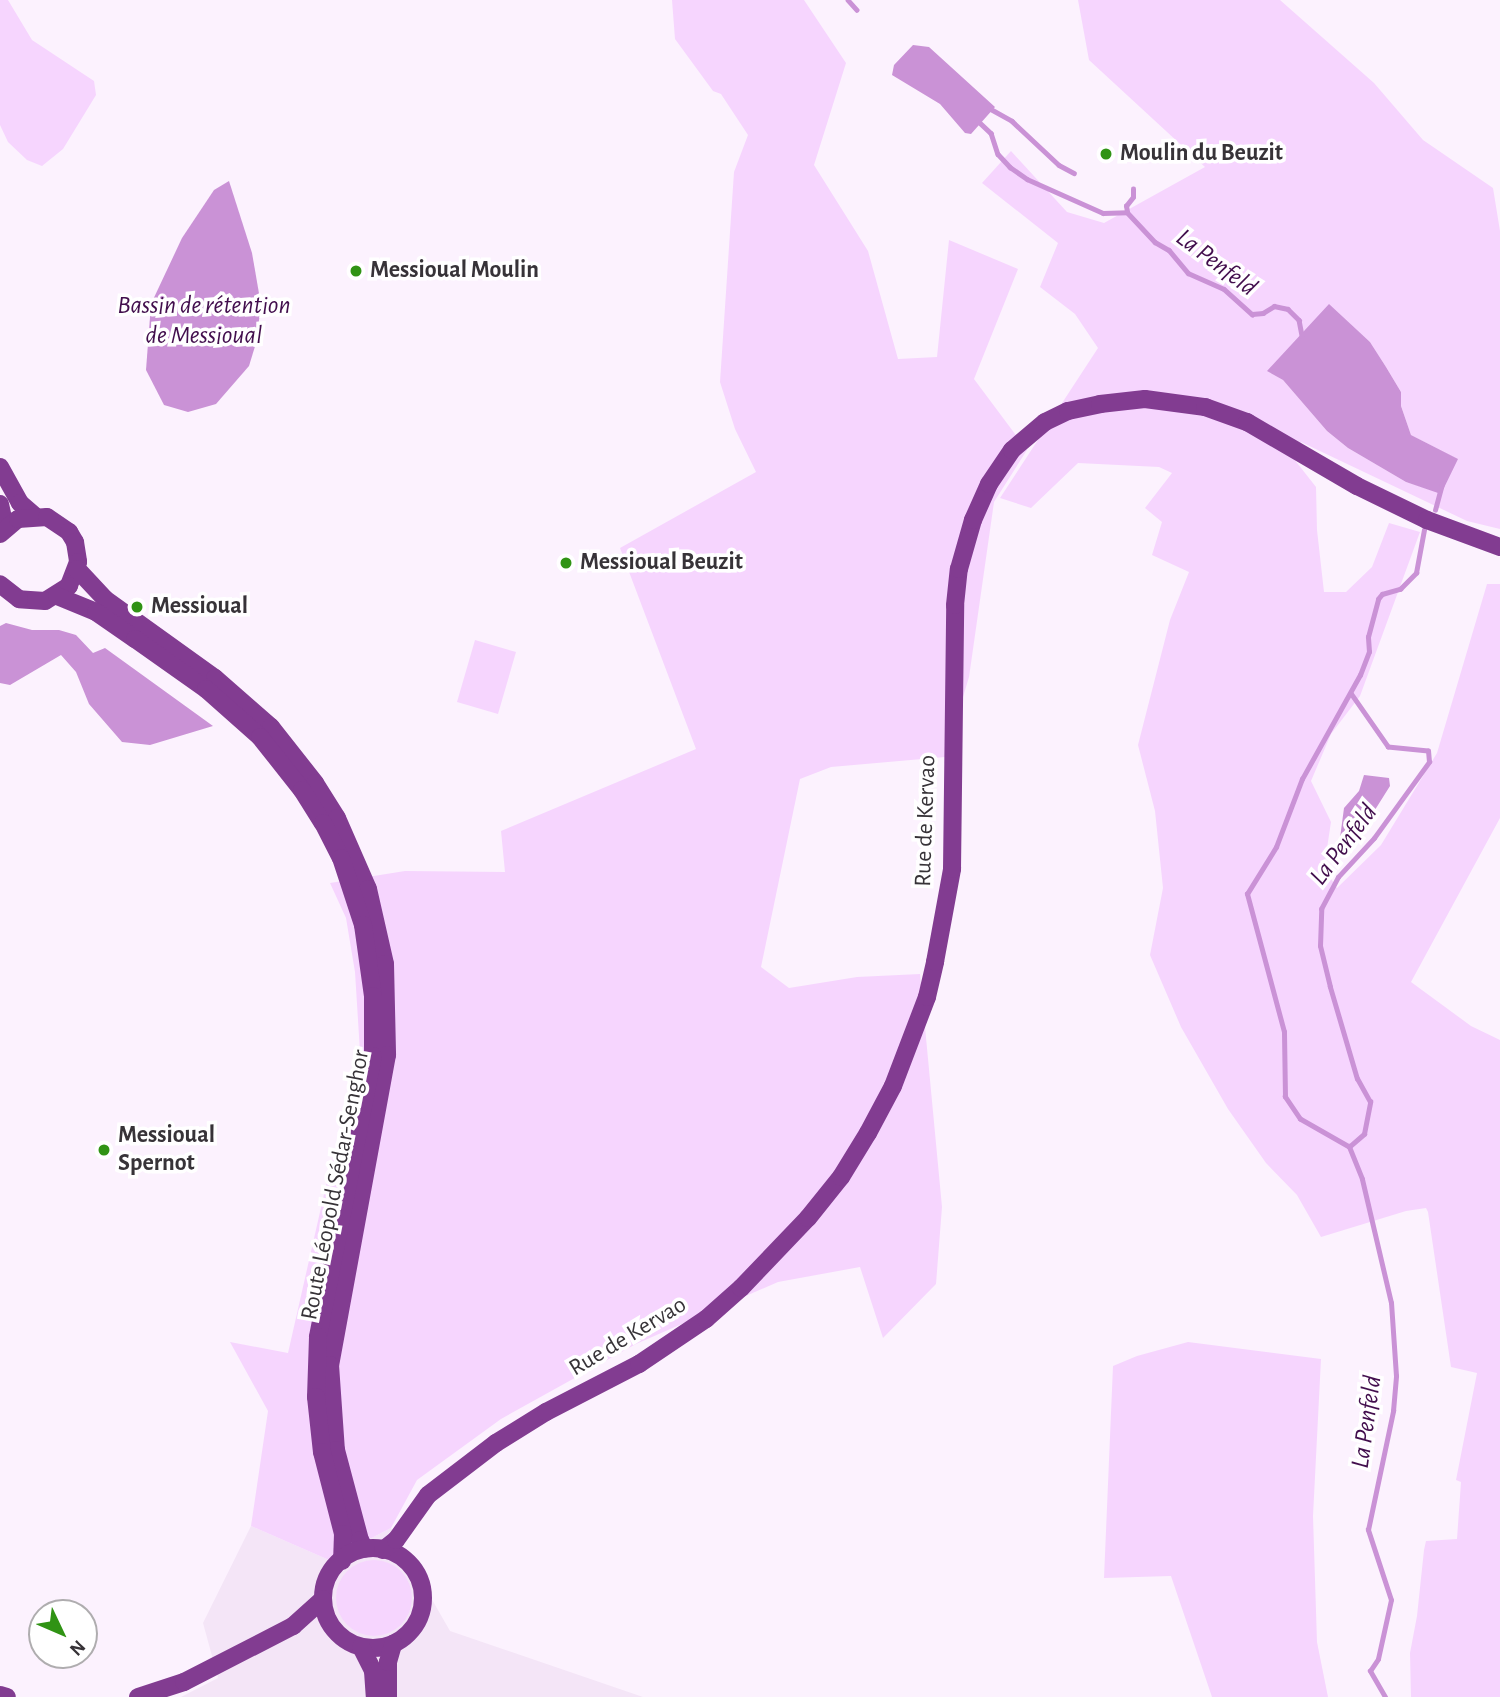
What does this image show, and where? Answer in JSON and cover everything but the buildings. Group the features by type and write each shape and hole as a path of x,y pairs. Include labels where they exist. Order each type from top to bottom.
{"main road":[{"name":"Rue de Kervao","path":"374,1549 396,1540 415,1511 445,1480 496,1443 546,1412 639,1364 706,1319 741,1289 808,1218 841,1177 868,1133 893,1086 927,998 935,962 952,869 955,605 959,569 972,520 989,484 1012,450 1045,422 1068,411 1145,399 1205,407 1247,422 1357,485 1427,520 1500,547"},
{"path":"0,467 20,503 34,516"},
{"path":"0,504 2,531"},
{"path":"0,584 8,593 32,602 57,596 69,586 77,569 78,552 69,532 47,517 18,519 2,531"},
{"name":"Route Léopold Sédar-Senghor","path":"77,569 105,599 215,678 271,727 307,772 337,818 368,889 385,964 387,1055 330,1365 336,1450 360,1540 374,1549"},
{"name":"Route Léopold Sédar-Senghor","path":"57,596 96,612 135,639 206,689 260,737 313,806 341,858 353,893 369,958 373,996 373,1056 318,1337 316,1397 322,1452 342,1534 342,1561"},
{"path":"408,1561 374,1549 342,1561 325,1582 325,1615 333,1629 346,1640 361,1647 377,1648 393,1644 407,1635 417,1622 421,1610 419,1580 408,1561 415,1511"},
{"path":"138,1697 184,1682 293,1626 323,1599"},
{"path":"293,1626 313,1625 333,1629"},
{"path":"388,1697 388,1662 393,1644"},
{"path":"361,1647 373,1671 375,1697"},
{"path":"0,1695 7,1697"}],"shaded area":[{"path":"0,0 8,0 32,40 94,81 96,95 63,149 42,166 27,160 8,142 0,125"},
{"path":"672,0 804,0 846,63 814,165 868,251 898,359 937,357 949,240 1018,269 974,379 1027,450 994,502 969,677 945,757 831,767 800,779 761,967 789,988 857,977 920,974 942,1207 936,1284 883,1338 860,1267 778,1282 636,1344 501,1419 417,1480 391,1528 329,1560 251,1526 268,1411 230,1342 288,1353 330,1168 346,1119 360,1052 355,972 346,918 330,883 405,871 505,872 501,831 696,749 620,548 756,472 735,429 720,382 734,172 748,135 721,94 713,91 675,39"},
{"path":"1078,0 1280,0 1374,83 1423,140 1493,188 1500,231 1500,529 1467,521 1301,442 1294,459 1316,487 1317,530 1324,592 1346,592 1372,567 1389,523 1420,532 1360,696 1331,734 1311,781 1331,822 1324,868 1337,888 1381,845 1437,753 1487,584 1500,584 1500,818 1411,982 1471,1026 1500,1040 1500,1697 1411,1697 1410,1653 1424,1550 1426,1541 1457,1539 1461,1482 1456,1480 1477,1373 1451,1367 1428,1212 1426,1208 1406,1211 1321,1237 1297,1195 1266,1163 1228,1109 1181,1027 1150,955 1163,888 1155,811 1138,745 1170,620 1189,572 1152,555 1162,522 1145,508 1172,473 1159,467 1078,463 1031,508 1000,498 1098,348 1075,314 1040,287 1058,243 982,183 1011,151 1067,212 1104,223 1205,167 1089,60","holes":["1329,305 1370,342 1401,392 1401,406 1411,435 1457,459 1441,493 1406,482 1348,448 1327,431 1283,380 1268,371"]},
{"path":"475,640 516,652 498,714 457,702"},
{"path":"1188,1342 1321,1359 1313,1516 1317,1642 1328,1697 1212,1697 1171,1576 1104,1578 1113,1366 1137,1356"},
{"path":"251,1526 329,1560 391,1528 450,1631 643,1697 181,1697 218,1678 203,1623"},
{"path":"367,1560 381,1560 395,1566 406,1577 412,1598 409,1613 401,1625 381,1636 367,1636 353,1630 342,1619 336,1605 336,1591 342,1577 353,1566"}],"water":[{"path":"913,45 929,47 995,107 971,134 965,133 940,104 892,75 894,65"},
{"name":"Bassin de rétention de Messioual","path":"229,181 252,253 261,305 256,343 249,366 216,404 188,412 164,405 146,370 151,304 182,238 214,190"},
{"path":"1329,304 1370,342 1386,367 1401,392 1401,406 1411,435 1458,459 1441,494 1406,482 1348,448 1327,431 1283,380 1267,371"},
{"path":"6,623 32,630 59,630 76,635 93,653 105,648 213,726 150,745 122,742 89,704 76,672 61,655 10,685 0,683 0,626"},
{"path":"1364,775 1389,778 1390,786 1356,840 1347,848 1340,838 1344,808 1359,791"}],"waterway":[{"name":"La Penfeld","path":"848,0 857,10"},
{"name":"La Penfeld","path":"989,108 1012,121 1059,165 1074,173"},
{"name":"La Penfeld","path":"978,121 991,133 998,154 1027,179 1103,213 1127,212 1155,242 1169,250 1188,273 1224,289 1252,314 1263,313 1274,306 1288,309 1299,320 1302,336"},
{"name":"La Penfeld","path":"1127,212 1126,206 1133,197 1133,189"},
{"name":"La Penfeld","path":"1435,510 1442,484"},
{"name":"La Penfeld","path":"1385,1697 1370,1671 1378,1659 1391,1600 1368,1530 1393,1411 1396,1376 1391,1303 1362,1179 1349,1147 1300,1119 1285,1097 1284,1032 1247,894 1276,847 1302,779 1360,675 1369,652 1368,637 1378,599 1382,594 1400,589 1416,573 1424,530"},
{"name":"La Penfeld","path":"1349,1147 1364,1134 1370,1102 1357,1079 1330,987 1320,946 1321,909 1338,877 1374,838 1429,762 1428,751 1388,747 1351,694"}],"place":[{"name":"Moulin du Beuzit","path":"1106,154"},
{"name":"Messioual Moulin","path":"356,271"},
{"name":"Messioual Beuzit","path":"566,563"},
{"name":"Messioual","path":"137,607"},
{"name":"Messioual Spernot","path":"104,1150"}]}
